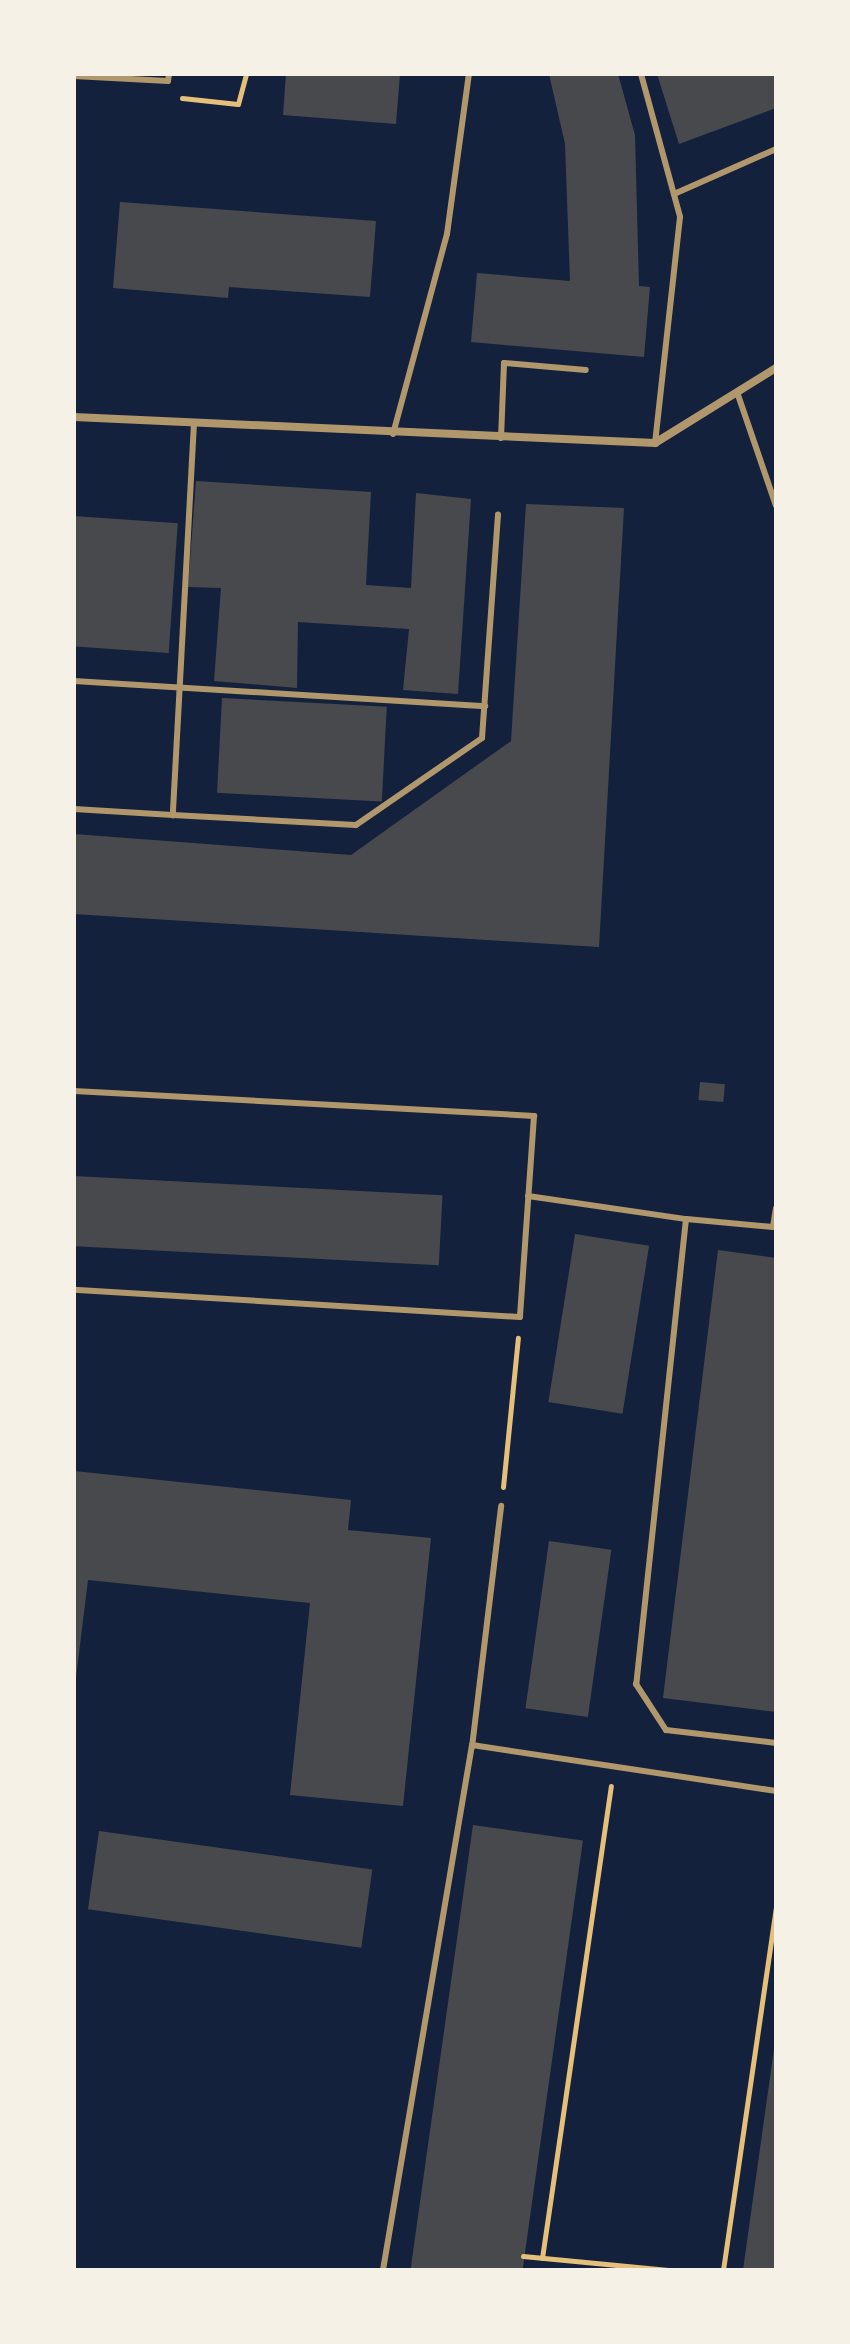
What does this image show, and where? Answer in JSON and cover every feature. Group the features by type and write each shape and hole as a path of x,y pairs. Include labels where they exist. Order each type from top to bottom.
{"street":[{"path":"74,417 393,434 655,443 776,368"}],"lane":[{"path":"74,76 168,81 169,74"},
{"path":"393,434 447,234 469,74"},
{"path":"641,74 680,217 655,443"},
{"path":"674,194 776,149"},
{"path":"501,438 504,363 586,370"},
{"path":"737,392 776,506"},
{"path":"173,815 194,423"},
{"path":"74,809 356,825 482,738 498,515"},
{"path":"74,681 485,706"},
{"path":"74,1091 534,1116 520,1317 74,1290"},
{"path":"528,1196 686,1219 773,1227 776,1208"},
{"path":"686,1219 636,1684 666,1730 776,1743"},
{"path":"471,1751 501,1506"},
{"path":"383,2270 472,1745 614,1769 776,1791"}],"path":[{"path":"501,1506 520,1317"},
{"path":"542,2258 614,1769"},
{"path":"723,2270 776,1908"},
{"path":"523,2256 668,2270"}],"building":[{"path":"286,74 400,74 396,124 283,115"},
{"path":"549,74 618,74 635,135 639,286 650,287 644,357 471,342 477,273 570,281 565,144"},
{"path":"657,74 776,74 776,108 679,144"},
{"path":"120,202 376,221 370,297 229,287 228,298 113,288"},
{"path":"196,481 371,492 366,585 411,588 416,493 471,499 458,694 403,690 409,629 298,622 297,688 214,681 221,588 188,587"},
{"path":"526,504 624,508 599,947 74,914 74,834 351,855 511,741"},
{"path":"74,516 178,523 169,653 74,646"},
{"path":"222,698 387,707 382,802 217,793"},
{"path":"700,1082 725,1084 723,1102 698,1100"},
{"path":"74,1176 442,1195 439,1265 74,1246"},
{"path":"575,1234 649,1246 622,1414 548,1402"},
{"path":"718,1250 776,1258 776,1712 663,1698"},
{"path":"74,1471 351,1500 348,1530 431,1538 403,1806 290,1795 310,1603 88,1580 74,1694"},
{"path":"549,1541 611,1550 588,1717 525,1708"},
{"path":"473,1825 583,1840 523,2270 411,2270"},
{"path":"99,1831 372,1869 361,1948 88,1909"},
{"path":"774,2049 776,2270 743,2270"}]}
